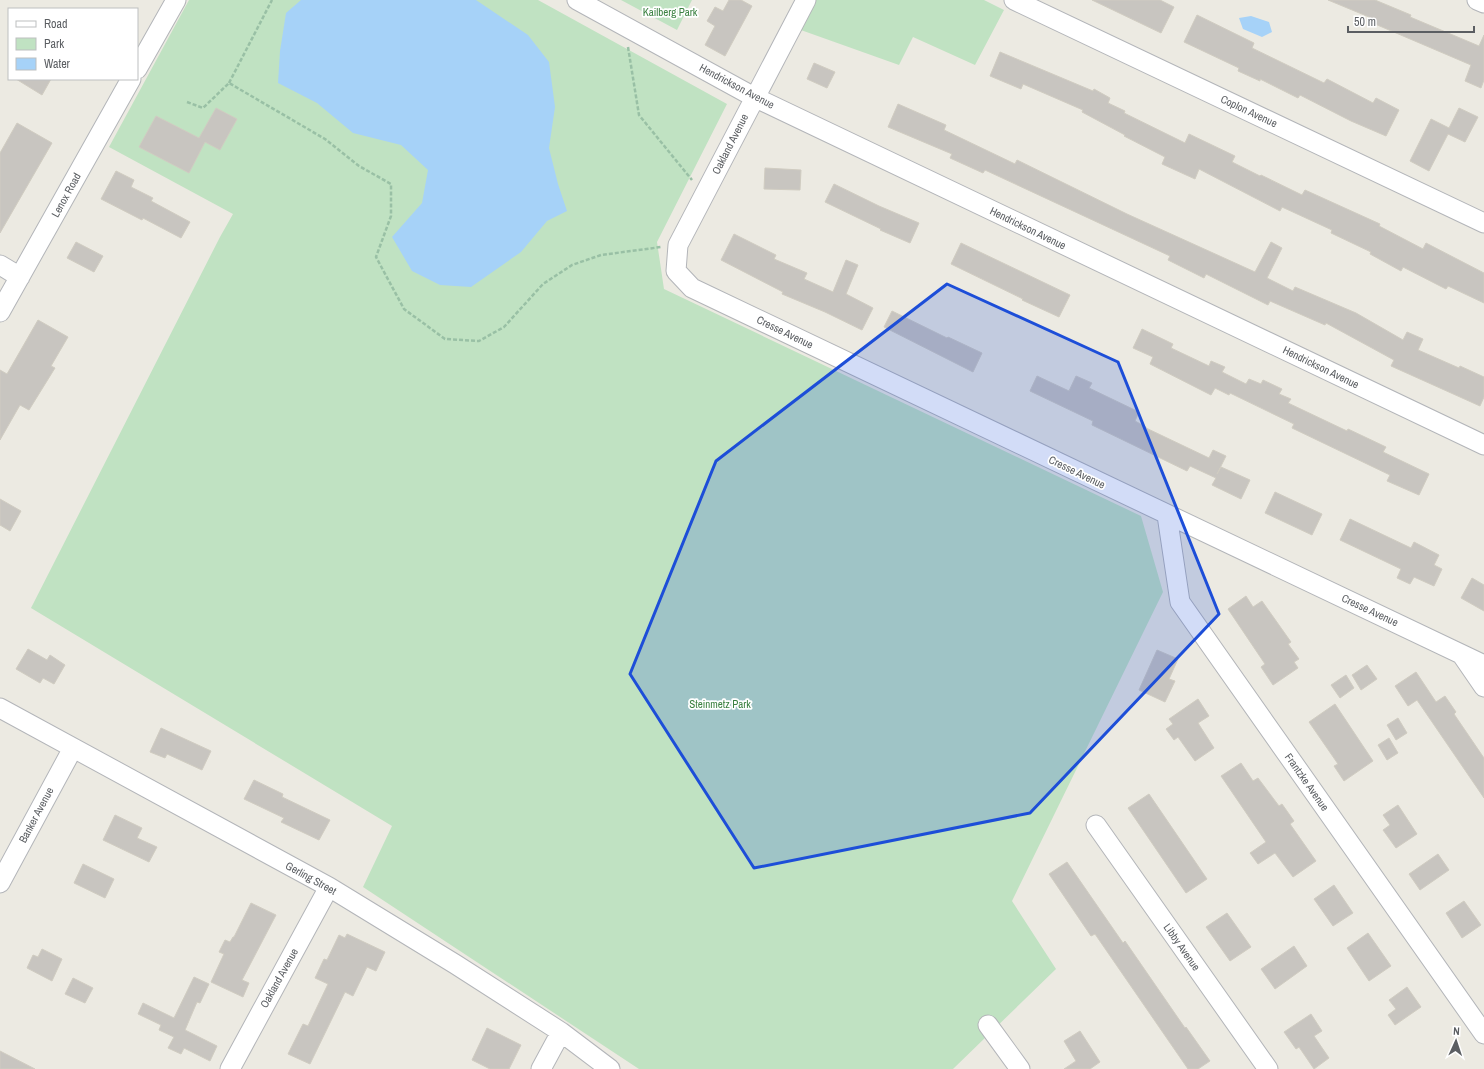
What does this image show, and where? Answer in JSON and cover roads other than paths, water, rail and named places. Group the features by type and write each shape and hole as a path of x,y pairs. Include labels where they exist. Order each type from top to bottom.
{"street":[{"path":"138,67 176,0"},
{"name":"Hendrickson Avenue","path":"577,0 754,97 1484,445"},
{"name":"Oakland Avenue","path":"676,271 678,245 806,0"},
{"name":"Coplon Avenue","path":"1014,0 1484,223"},
{"path":"1477,0 1484,3"},
{"name":"Lenox Road","path":"0,312 130,80"},
{"path":"0,265 20,277"},
{"name":"Cresse Avenue","path":"676,271 692,288 1484,665"},
{"name":"Frantzke Avenue","path":"1167,515 1180,602 1484,1034"},
{"path":"1459,652 1484,687"},
{"name":"Gerling Street","path":"0,708 329,887 455,964 561,1032 610,1069"},
{"name":"Banker Avenue","path":"0,883 73,748"},
{"name":"Libby Avenue","path":"1096,825 1268,1069"},
{"name":"Oakland Avenue","path":"230,1069 329,887"},
{"path":"988,1025 1020,1069"},
{"path":"541,1069 561,1032"}],"water":[{"path":"301,0 476,0 528,35 549,62 555,107 549,148 558,184 567,211 547,221 521,252 471,287 440,285 412,271 392,237 422,203 428,170 401,145 353,133 317,103 278,83 280,51 286,13"},
{"path":"1251,16 1269,22 1272,32 1262,37 1243,29 1239,18"}],"park label":[{"name":"Kailberg Park","path":"670,12"},
{"name":"Steinmetz Park","path":"720,704"}]}
